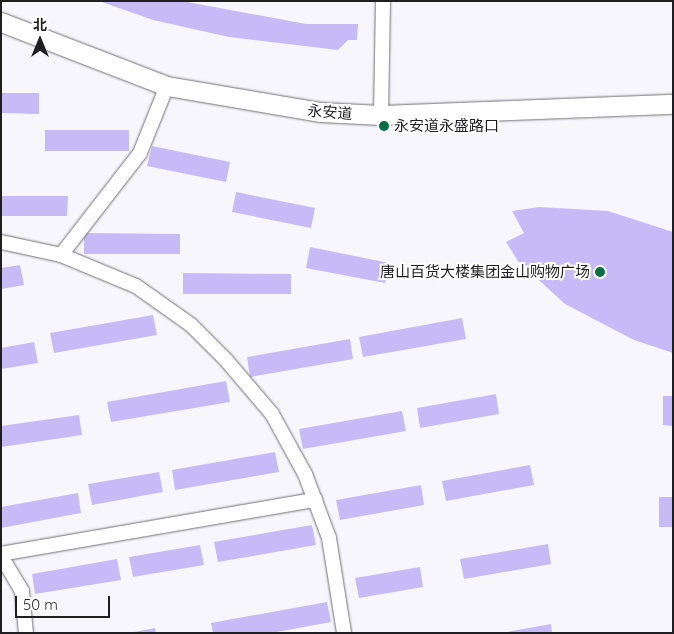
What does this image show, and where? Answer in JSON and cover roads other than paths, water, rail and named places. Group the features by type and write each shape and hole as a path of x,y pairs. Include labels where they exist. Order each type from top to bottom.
{"main road":[{"name":"永安道","path":"1,22 167,86 239,102 381,115 673,104"}],"street":[{"path":"381,115 384,1"},
{"path":"61,255 140,153 167,86"},
{"path":"1,242 61,255 136,286 198,332 272,414 315,500 331,547 344,633"},
{"path":"26,633 22,591 1,555 315,500"}],"place":[{"name":"永安道永盛路口","path":"384,126"},
{"name":"唐山百货大楼集团金山购物广场","path":"600,272"}]}
